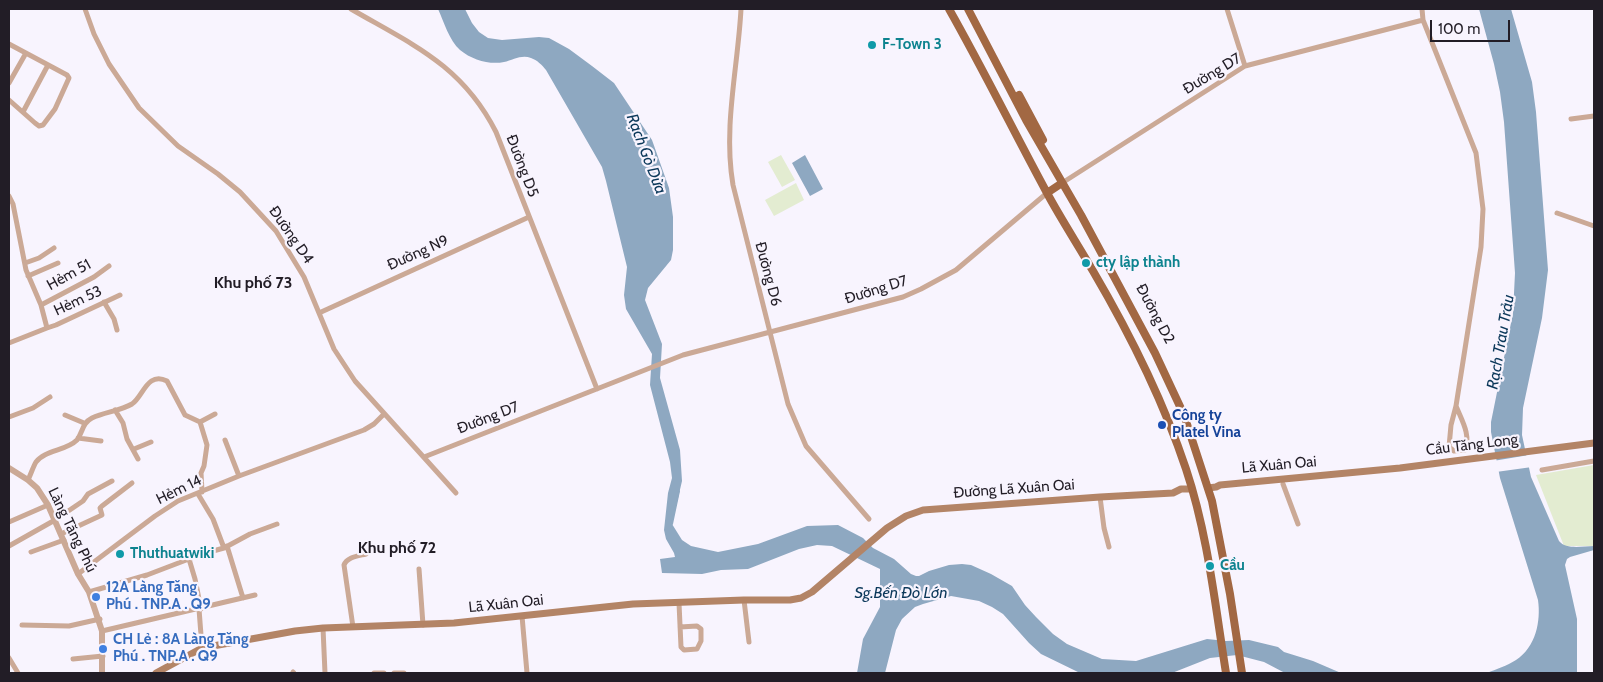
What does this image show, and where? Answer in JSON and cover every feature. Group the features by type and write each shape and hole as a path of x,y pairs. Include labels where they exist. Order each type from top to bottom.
{"main road":[{"path":"949,9 1047,193 1112,305 1166,413 1186,470 1207,547 1226,673"},
{"path":"958,24 970,12"},
{"name":"Đường D2","path":"970,12 1026,120 1081,216 1155,353 1179,405 1212,501 1230,594 1242,673"},
{"path":"1047,193 1062,183"},
{"name":"Cầu Tăng Long","path":"1352,472 1416,467 1594,443"},
{"name":"Lã Xuân Oai","path":"1208,488 1220,485 1352,472"},
{"path":"1191,489 1208,488"},
{"name":"Đường Lã Xuân Oai","path":"853,558 887,528 906,516 923,510 1173,493 1181,489 1191,489"},
{"name":"Lã Xuân Oai","path":"156,673 202,648 295,631 323,628 423,625 633,604 790,600 801,598 822,585 853,558"}],"street":[{"name":"Đường D4","path":"85,9 94,34 105,56 118,79 139,108 166,136 229,182 265,217 296,260 334,349 343,364 366,395 456,493"},
{"name":"Đường D5","path":"351,9 435,58 470,90 487,116 496,132 597,389"},
{"name":"Đường D6","path":"741,9 729,138 729,162 735,194 788,404 806,446 869,519"},
{"path":"1227,9 1246,66"},
{"path":"1422,9 1423,20 1476,153 1482,209 1481,247 1449,439 1449,447 1454,451 1465,450 1468,442 1465,427 1456,406"},
{"name":"Đường D7","path":"1062,183 1246,66 1423,20"},
{"path":"9,44 48,64 69,78 48,120 43,125 39,126 9,100"},
{"path":"9,83 26,53"},
{"path":"22,112 48,64"},
{"path":"1571,119 1594,116"},
{"name":"Đường D7","path":"424,457 684,355 890,301 921,289 956,270 1047,193"},
{"path":"9,196 13,204 28,276 41,305 47,328"},
{"path":"1558,213 1594,226"},
{"name":"Đường N9","path":"318,313 529,217"},
{"path":"25,263 39,258 54,248"},
{"path":"28,276 58,263"},
{"name":"Hẻm 51","path":"41,305 94,277 109,266"},
{"name":"Hẻm 53","path":"9,343 56,326 120,295"},
{"path":"104,302 114,319 117,330"},
{"path":"28,480 40,458 70,445 78,438 84,423 133,403 146,385 158,379 167,381 186,415 200,422 207,444 204,466 201,472 200,493 225,547 244,598"},
{"path":"9,417 33,408 50,397"},
{"path":"115,410 123,422 127,439 138,459"},
{"path":"200,422 215,414"},
{"name":"Hẻm 14","path":"78,574 178,501 364,430 374,424 384,414"},
{"path":"65,415 84,423"},
{"path":"78,438 101,441"},
{"path":"226,440 240,476"},
{"path":"134,449 152,442"},
{"path":"1542,470 1594,461"},
{"name":"Làng Tăng Phú","path":"9,468 37,488 48,505 78,574 89,592 100,619 102,631 102,673"},
{"path":"9,546 55,520 83,501 88,494 112,481"},
{"path":"31,552 102,515 100,508 132,483"},
{"path":"1283,484 1298,524"},
{"path":"1100,497 1104,528 1109,547"},
{"path":"9,522 48,505"},
{"path":"89,592 147,575 225,547 250,534 277,524"},
{"path":"353,627 344,565 350,559 366,554"},
{"path":"188,559 195,579 200,609 202,648"},
{"path":"419,569 423,625"},
{"path":"102,631 255,595"},
{"path":"744,600 750,642"},
{"path":"679,603 680,627 682,649 690,651 697,648 701,641 700,629 697,626 680,627"},
{"path":"522,616 527,673"},
{"path":"22,626 69,626 100,619"},
{"path":"323,628 325,673"},
{"path":"73,659 103,656"},
{"path":"9,658 18,673"},
{"path":"374,673 384,673"},
{"path":"394,673 404,673"}],"green space":[{"path":"781,155 795,180 782,187 768,162"},
{"path":"796,183 804,200 774,216 765,200"},
{"path":"1594,465 1594,546 1564,546 1536,475"}],"water":[{"name":"Sg.Bến Đò Lớn","path":"438,9 465,9 479,32 488,38 502,40 549,38 569,49 614,83 652,140 669,188 673,217 673,250 671,260 648,288 645,300 662,344 660,378 680,450 682,481 672,524 682,540 691,546 718,552 758,544 807,526 838,525 863,538 873,548 894,559 916,576 949,565 962,564 971,565 991,574 1012,586 1025,605 1053,634 1067,644 1102,659 1136,661 1207,639 1226,641 1249,640 1278,647 1284,652 1313,661 1341,673 1285,673 1264,662 1237,655 1210,658 1172,673 1080,673 1041,654 1003,614 992,607 979,601 951,596 915,607 902,619 896,630 885,673 857,673 863,639 880,607 880,569 832,546 817,545 799,549 748,569 721,570 702,574 662,573 660,559 675,557 666,539 664,530 668,493 672,478 670,462 650,385 652,354 626,309 624,295 627,267 602,167 546,70 541,65 528,57 493,63 470,57 456,46 447,31"},
{"path":"1479,9 1511,9 1532,82 1548,270 1542,318 1523,408 1522,435 1531,477 1559,541 1570,547 1594,546 1594,550 1570,557 1565,565 1577,619 1577,673 1487,673 1513,662 1523,655 1536,633 1539,608 1500,478 1491,432 1491,422 1513,313 1515,273 1504,122 1500,92"},
{"path":"805,155 823,189 810,196 792,163"}],"pier":[{"path":"1529,455 1532,467 1496,472 1493,461"}],"waterway":[{"name":"Rạch Gò Dừa","path":"672,524 679,491"}],"place":[{"name":"F-Town 3","path":"872,45"},
{"name":"cty lập thành","path":"1086,263"},
{"name":"Công ty Platel Vina","path":"1162,425"},
{"name":"Thuthuatwiki","path":"120,554"},
{"name":"Cầu","path":"1210,566"},
{"name":"12A Làng Tăng Phú . TNP.A . Q9","path":"96,597"},
{"name":"CH Lẻ : 8A Làng Tăng Phú . TNP.A . Q9","path":"103,649"}],"district":[{"name":"Khu phố 73","path":"253,283"},
{"name":"Khu phố 72","path":"397,548"}],"water label":[{"name":"Rạch Trau Trảu","path":"1501,342"}]}
